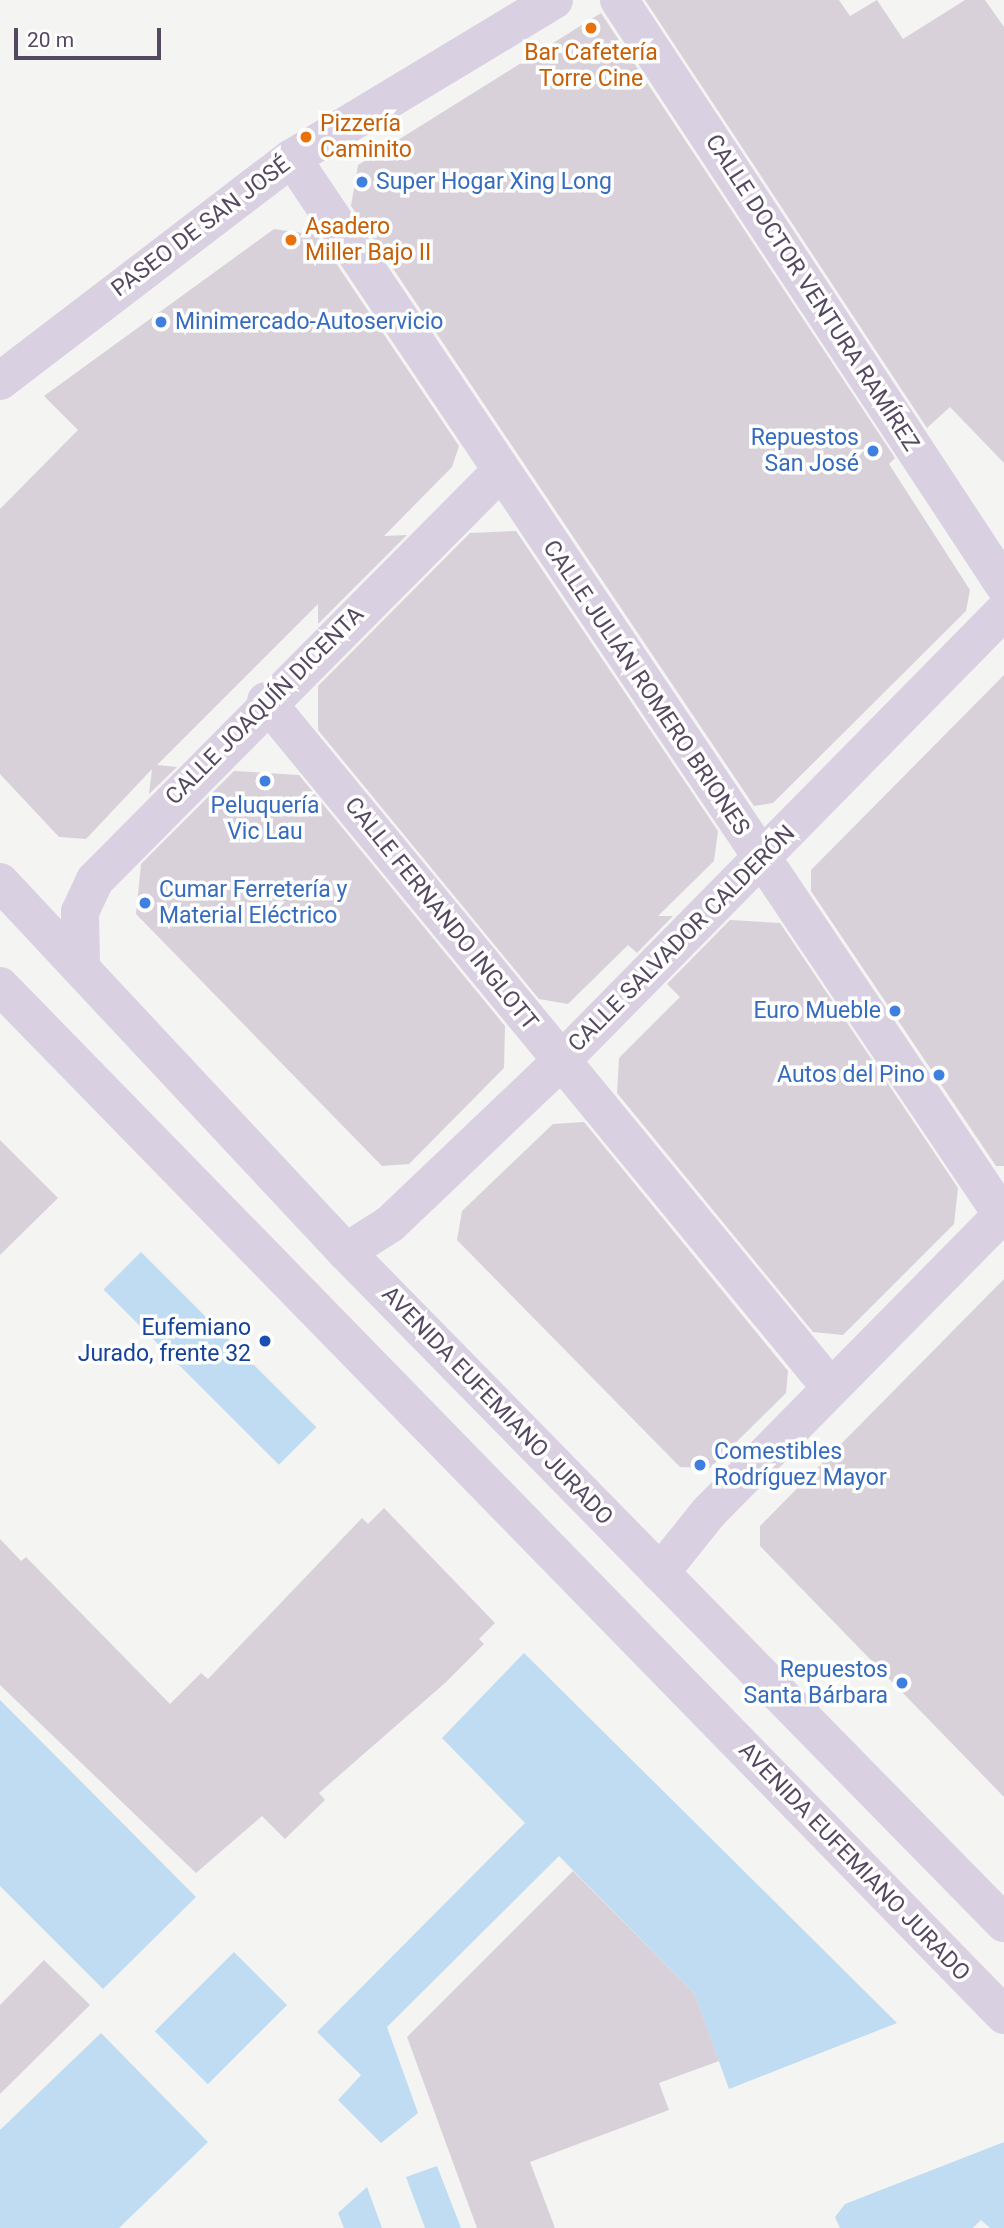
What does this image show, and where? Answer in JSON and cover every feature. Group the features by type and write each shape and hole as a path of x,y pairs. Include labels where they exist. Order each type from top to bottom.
{"street":[{"name":"PASEO DE SAN JOSÉ","path":"0,381 292,158 554,0"},
{"name":"CALLE DOCTOR VENTURA RAMÍREZ","path":"619,0 1004,585"},
{"name":"CALLE JULIÁN ROMERO BRIONES","path":"292,158 762,861 1003,1214"},
{"name":"CALLE JOAQUÍN DICENTA","path":"80,965 80,912 95,880 266,701 500,471"},
{"name":"CALLE SALVADOR CALDERÓN","path":"346,1252 390,1224 561,1060 762,861 1004,611"},
{"name":"CALLE FERNANDO INGLOTT","path":"266,701 830,1387"},
{"name":"AVENIDA EUFEMIANO JURADO","path":"0,882 346,1252 1004,1923"},
{"name":"AVENIDA EUFEMIANO JURADO","path":"0,986 1004,2015"},
{"path":"660,1573 830,1387 1003,1214"}],"shaded area":[{"path":"141,1252 316,1427 279,1465 104,1289"},
{"path":"524,1653 897,2023 729,2089 694,1993 559,1856 387,2027 418,2113 381,2143 338,2100 361,2075 317,2032 525,1823 442,1738"},
{"path":"0,1700 196,1897 103,1989 0,1886"},
{"path":"234,1952 287,2005 208,2084 155,2031"},
{"path":"101,2033 208,2142 119,2228 0,2228 0,2130"},
{"path":"1004,2142 1004,2228 990,2228 981,2220 973,2228 840,2228 835,2217 845,2204"},
{"path":"437,2166 461,2228 425,2228 406,2177"},
{"path":"367,2187 382,2228 344,2228 338,2213"}],"building":[{"path":"645,0 839,0 850,16 877,0 903,39 965,0 985,0 1004,27 1004,463 950,407 927,428"},
{"path":"601,13 895,458 889,464 970,590 966,611 773,803 754,806 351,206 358,165"},
{"path":"274,229 317,235 459,446 452,467 384,536 407,535 318,624 318,604 157,765 177,767 149,794 152,769 86,839 59,837 0,774 0,509 78,430 44,396"},
{"path":"516,531 718,831 714,861 658,916 673,916 637,953 628,945 568,1004 539,999 318,730 318,686 470,533"},
{"path":"1004,675 1004,1166 996,1166 811,891 811,870"},
{"path":"234,771 299,775 505,1026 504,1068 409,1164 382,1166 136,914 141,864"},
{"path":"730,920 780,923 958,1188 954,1224 843,1335 813,1332 617,1093 619,1058 680,997 667,984"},
{"path":"584,1122 788,1371 786,1393 710,1468 680,1467 457,1240 462,1211 553,1124"},
{"path":"0,1140 58,1198 0,1255"},
{"path":"1004,1279 1004,1797 760,1546 760,1526"},
{"path":"384,1508 495,1623 479,1639 484,1644 445,1683 319,1793 325,1800 285,1839 262,1816 196,1873 0,1685 0,1539 21,1561 26,1557 170,1704 201,1673 208,1679 362,1518 368,1524"},
{"path":"573,1871 694,1993 719,2061 659,2083 669,2110 530,2162 555,2228 477,2228 407,2037"},
{"path":"44,1960 90,2005 0,2094 0,2005"}],"place":[{"name":"Bar Cafetería Torre Cine","path":"591,28"},
{"name":"Pizzería Caminito","path":"306,137"},
{"name":"Super Hogar Xing Long","path":"362,182"},
{"name":"Asadero Miller Bajo II","path":"291,240"},
{"name":"Minimercado-Autoservicio","path":"161,322"},
{"name":"Repuestos San José","path":"873,451"},
{"name":"Peluquería Vic Lau","path":"265,781"},
{"name":"Cumar Ferretería y Material Eléctrico","path":"145,903"},
{"name":"Euro Mueble","path":"895,1011"},
{"name":"Autos del Pino","path":"939,1075"},
{"name":"Eufemiano Jurado, frente 32","path":"265,1341"},
{"name":"Comestibles Rodríguez Mayor","path":"700,1465"},
{"name":"Repuestos Santa Bárbara","path":"902,1683"}]}
